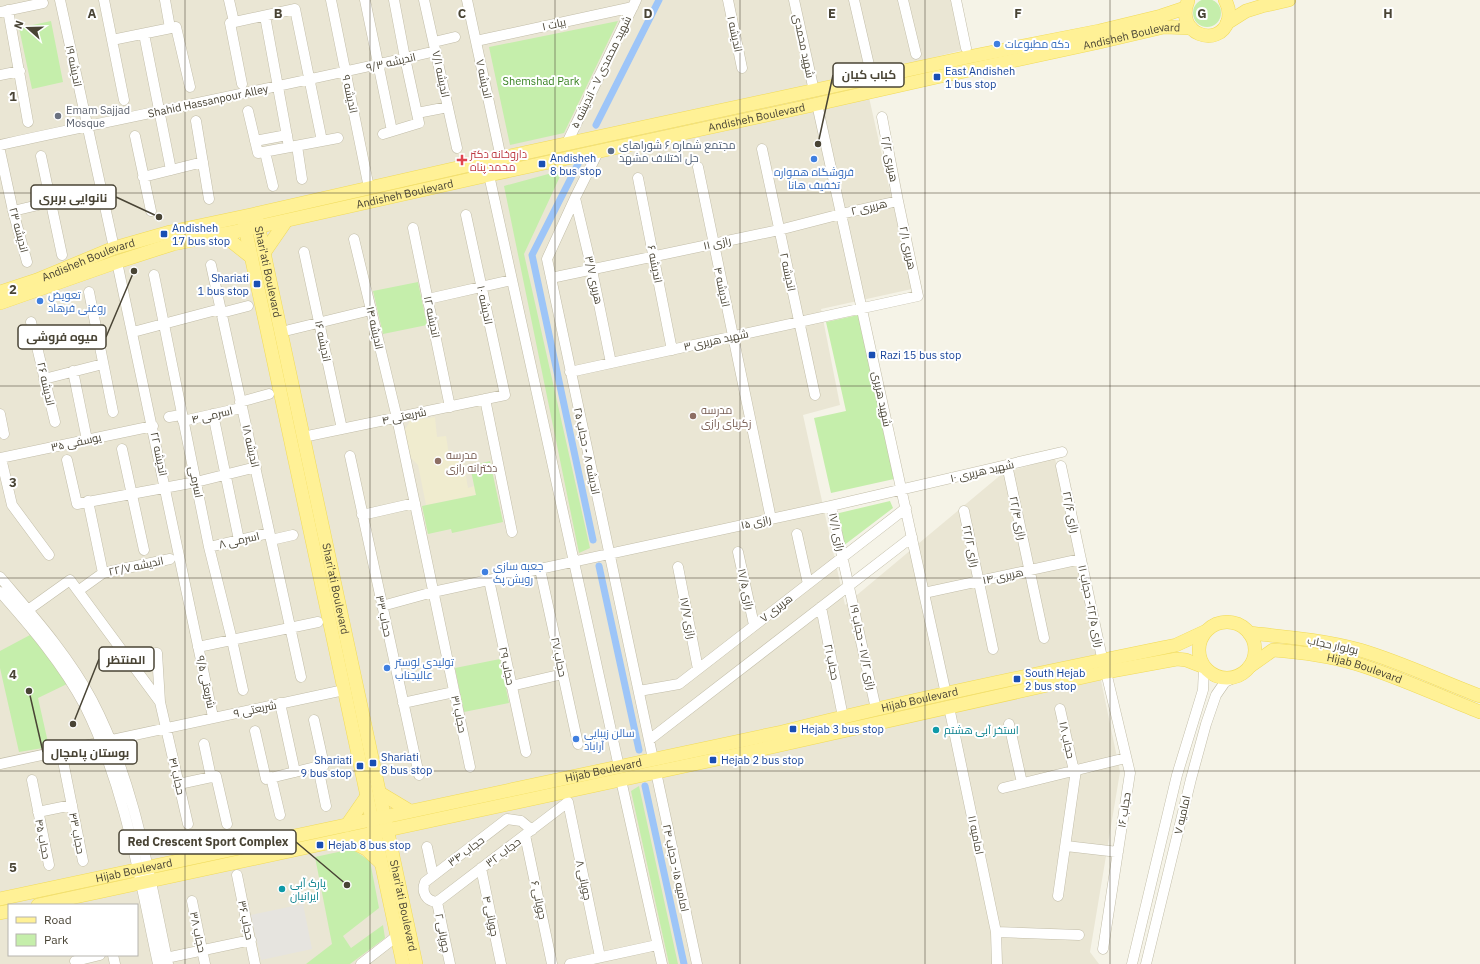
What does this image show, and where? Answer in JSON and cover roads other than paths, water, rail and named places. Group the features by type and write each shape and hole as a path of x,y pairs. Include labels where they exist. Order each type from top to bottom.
{"main road":[{"path":"1225,0 1229,8 1227,23"},
{"path":"1227,23 1246,11 1289,0"},
{"name":"Andisheh Boulevard","path":"0,304 117,262 173,244 286,221 598,152 816,98 968,58 1099,31 1161,16 1187,4"},
{"path":"1187,4 1185,15 1191,28"},
{"name":"Andisheh Boulevard","path":"0,292 37,280 114,248 170,232 501,158 816,98 1164,27 1191,28 1196,33 1210,35 1223,29 1227,23"},
{"name":"Shari'ati Boulevard","path":"249,215 344,690 373,794"},
{"path":"222,234 258,255 286,221"},
{"name":"Shari'ati Boulevard","path":"258,255 303,437 381,832 381,863 403,964"},
{"path":"1230,622 1238,624 1249,632 1253,639 1255,654 1249,667 1244,672 1230,678 1216,676 1204,667 1198,653 1198,646 1204,632 1216,624 1230,622"},
{"name":"Hijab Boulevard","path":"0,899 410,811 620,773 656,772 783,738 843,717 1176,645 1204,632"},
{"name":"بولوار حجاب","path":"1249,632 1300,638 1360,650 1395,662 1480,696"},
{"name":"Hijab Boulevard","path":"1249,667 1273,650 1297,652 1356,664 1480,712"},
{"name":"Hijab Boulevard","path":"43,904 407,826 620,773 653,759 783,738 949,707 1106,672 1177,659 1186,660 1204,667"},
{"path":"1437,695 1442,681"},
{"path":"347,825 373,794 410,811"},
{"path":"392,851 407,826"},
{"name":"Shari'ati Boulevard","path":"381,832 392,851 416,964"},
{"path":"347,839 366,849 381,863"}],"street":[{"name":"اندیشه ۱۹","path":"60,0 114,248"},
{"path":"104,0 124,100"},
{"path":"165,0 170,28"},
{"path":"230,0 234,22"},
{"name":"اندیشه ۹","path":"331,0 369,188"},
{"path":"365,0 378,65 388,132 419,123 394,0"},
{"name":"اندیشه ۷/۱","path":"424,0 457,148"},
{"name":"اندیشه ۷","path":"467,0 501,158"},
{"name":"اندیشه ۱","path":"728,0 742,68"},
{"name":"شهید محمدی","path":"794,0 816,98"},
{"path":"854,0 869,65"},
{"path":"903,0 916,54"},
{"path":"956,0 966,48"},
{"path":"28,122 20,71 7,8 43,3"},
{"name":"بیات ۱","path":"476,41 635,4"},
{"name":"شهید محمدی ۷ - اندیشه ۵","path":"566,145 635,4"},
{"path":"242,84 230,23 295,9 322,141"},
{"path":"265,16 287,135 293,147 302,179"},
{"path":"112,40 176,27 190,87"},
{"path":"144,34 171,170"},
{"name":"اندیشه ۹/۳","path":"346,72 405,58 435,47 456,36"},
{"path":"0,75 20,71"},
{"name":"Shahid Hassanpour Alley","path":"0,145 160,110 346,72"},
{"name":"شهید هریری","path":"816,98 946,694"},
{"path":"417,114 448,107"},
{"path":"248,111 258,153 338,138"},
{"name":"هریری ۲/۲","path":"882,117 898,201"},
{"path":"196,121 209,199"},
{"path":"255,141 287,135"},
{"path":"134,136 151,211"},
{"name":"اندیشه ۲","path":"762,149 815,395"},
{"name":"اندیشه ۲۳","path":"0,151 13,211 27,262"},
{"path":"265,152 273,186"},
{"name":"اندیشه ۸ - حجاب ۲۵","path":"598,152 547,259 653,759"},
{"path":"41,156 62,255"},
{"path":"143,176 203,162"},
{"name":"اندیشه ۴","path":"698,167 771,519"},
{"path":"489,175 662,964"},
{"name":"اندیشه ۶","path":"638,178 672,350"},
{"name":"هریری ۳/۷","path":"575,198 592,270 611,363"},
{"name":"هریری ۲","path":"841,214 898,201"},
{"name":"هریری ۲/۱","path":"898,201 918,296"},
{"path":"13,211 51,202"},
{"name":"رازی ۱۱","path":"551,278 779,230 841,214"},
{"name":"اندیشه ۱۰","path":"466,215 505,395"},
{"name":"اندیشه ۱۲","path":"413,228 450,407"},
{"name":"اندیشه ۱۴","path":"354,239 397,418 415,503"},
{"name":"اندیشه ۱۶","path":"304,252 342,429"},
{"name":"اندیشه ۲۲","path":"117,262 153,426 198,647"},
{"name":"اندیشه ۱۸","path":"211,265 301,677"},
{"name":"اسرمی","path":"154,275 209,547 243,690"},
{"path":"428,299 512,280"},
{"path":"89,292 113,412"},
{"name":"شهید هریری ۳","path":"570,372 918,296"},
{"path":"133,332 163,323 248,306"},
{"path":"290,330 371,310"},
{"name":"اندیشه ۲۶","path":"31,322 55,422"},
{"path":"44,379 103,364"},
{"path":"73,371 87,440"},
{"name":"اسرمی ۴","path":"169,418 213,414 269,394"},
{"name":"شریعتی ۴","path":"303,437 505,395"},
{"path":"485,399 512,532"},
{"path":"0,414 4,434"},
{"path":"213,414 239,540"},
{"name":"یوسفی ۳۵","path":"1,458 153,426"},
{"path":"122,449 144,550"},
{"name":"شهید هریری ۱۰","path":"902,490 1062,452"},
{"name":"حجاب ۳۳","path":"350,456 419,776"},
{"path":"1,458 12,505 49,555"},
{"path":"67,460 77,504 196,482 256,467"},
{"name":"رازی ۲۲/۴","path":"1007,465 1044,638"},
{"name":"رازی ۲۲/۶","path":"1061,466 1081,559"},
{"name":"رازی ۱۵","path":"382,606 433,592 902,490"},
{"path":"78,591 103,573 88,501"},
{"path":"362,515 415,503"},
{"name":"حجاب ۳۱","path":"415,503 470,767"},
{"name":"رازی ۱۷/۱","path":"831,506 842,557 850,585"},
{"name":"هریری ۷","path":"638,691 679,684 906,508"},
{"name":"رازی ۲۲/۲","path":"964,511 993,649"},
{"path":"797,534 808,584"},
{"name":"اسرمی ۸","path":"209,547 239,540 293,535"},
{"path":"649,740 912,537"},
{"name":"رازی ۱۷/۵","path":"738,552 754,626"},
{"name":"اندیشه ۲۲/۷","path":"103,573 170,559"},
{"name":"هریری ۱۴","path":"924,593 1081,559"},
{"name":"رازی ۲۲/۵- حجاب ۱۱","path":"1081,559 1101,653"},
{"name":"رازی ۱۷/۷","path":"678,567 698,669"},
{"name":"حجاب ۲۷","path":"540,569 578,744"},
{"path":"0,578 28,610 70,663 92,700 106,742"},
{"path":"28,610 70,580 160,702"},
{"name":"حجاب ۲۹","path":"489,580 526,752"},
{"name":"رازی ۱۷/۲ - حجاب ۱۹","path":"850,585 876,710"},
{"path":"0,592 27,622 62,668 106,742 124,776 164,962 202,950 250,940"},
{"name":"حجاب ۲۱","path":"820,607 843,717"},
{"path":"198,647 318,622"},
{"name":"شریعتی ۹/۵","path":"198,647 214,718"},
{"path":"128,659 157,653 160,702"},
{"name":"امامیه ۷","path":"1132,964 1177,775 1203,690 1204,667"},
{"name":"حجاب ۱۶","path":"1103,949 1130,773 1106,672"},
{"path":"511,686 563,674"},
{"name":"امامیه ۷","path":"1146,964 1191,779 1206,724 1216,695 1225,682 1237,676"},
{"name":"شریعتی ۹","path":"0,764 344,690"},
{"path":"403,703 454,692"},
{"name":"حجاب ۴۱","path":"160,702 188,824"},
{"path":"280,703 295,772"},
{"name":"امامیه ۱۱","path":"949,707 996,932 997,964"},
{"name":"حجاب ۱۸","path":"1060,709 1075,770"},
{"path":"255,731 266,779 324,765 314,720"},
{"path":"1009,724 1022,783"},
{"path":"204,744 226,824"},
{"name":"حجاب ۴۳","path":"61,751 83,861"},
{"path":"1003,788 1126,758"},
{"path":"318,767 326,806"},
{"path":"1058,896 1066,846 1075,770"},
{"name":"امامیه ۱۵- حجاب ۲۴","path":"656,772 697,964"},
{"path":"179,784 214,777"},
{"path":"271,777 280,815"},
{"name":"حجاب ۴۵","path":"32,780 49,865"},
{"name":"حجاب ۳۲","path":"437,902 568,802"},
{"name":"چوپانی ۸","path":"568,802 600,957"},
{"path":"38,812 72,805"},
{"name":"حجاب ۳۴","path":"437,902 429,900 424,894 423,886 425,882 433,875 507,819 521,821 528,832"},
{"name":"چوپانی ۶","path":"528,832 552,964"},
{"path":"1066,846 1118,852"},
{"path":"427,847 433,875"},
{"name":"چوپانی ۴","path":"481,868 501,964"},
{"name":"حجاب ۳۶","path":"237,875 255,964"},
{"name":"حجاب ۳۸","path":"192,901 205,964"},
{"name":"چوپانی ۲","path":"437,902 450,964"},
{"path":"996,932 1078,935"},
{"path":"360,964 397,936"},
{"path":"570,964 658,945"},
{"path":"75,960 95,956"}],"waterway":[{"path":"596,125 659,0"},
{"path":"578,164 532,255 593,540"},
{"path":"599,566 639,750"},
{"path":"645,786 684,964"}],"place":[{"name":"دکه مطبوعات","path":"997,44"},
{"name":"East Andisheh 1 bus stop","path":"937,77"},
{"name":"Emam Sajjad Mosque","path":"58,116"},
{"name":"کباب کیان","path":"818,144"},
{"name":"مجتمع شماره ۶ شوراهای حل اختلاف مشهد","path":"611,151"},
{"name":"فروشگاه همواره تخفیف هانا","path":"814,159"},
{"name":"داروخانه دکتر محمد پناه","path":"462,160"},
{"name":"Andisheh 8 bus stop","path":"542,164"},
{"name":"نانوایی بربری","path":"159,217"},
{"name":"Andisheh 17 bus stop","path":"164,234"},
{"name":"میوه فروشی","path":"134,271"},
{"name":"Shariati 1 bus stop","path":"257,284"},
{"name":"تعویض روغنی فرهاد","path":"40,301"},
{"name":"Razi 15 bus stop","path":"872,355"},
{"name":"مدرسه زکریای رازی","path":"693,416"},
{"name":"مدرسه دخترانه رازی","path":"438,461"},
{"name":"جعبه سازی رویش پک","path":"485,572"},
{"name":"تولیدی لوستر عالیجناب","path":"387,668"},
{"name":"South Hejab 2 bus stop","path":"1017,679"},
{"name":"بوستان پامچال","path":"29,691"},
{"name":"المنتظر","path":"73,724"},
{"name":"Hejab 3 bus stop","path":"793,729"},
{"name":"استخر آبی هشتم","path":"936,730"},
{"name":"سالن زیبایی آراباد","path":"576,739"},
{"name":"Hejab 2 bus stop","path":"713,760"},
{"name":"Shariati 8 bus stop","path":"373,763"},
{"name":"Shariati 9 bus stop","path":"360,766"},
{"name":"Hejab 8 bus stop","path":"320,845"},
{"name":"Red Crescent Sport Complex","path":"347,885"},
{"name":"پارک آبی ایرانیان","path":"282,889"}],"park label":[{"name":"Shemshad Park","path":"541,81"}]}
